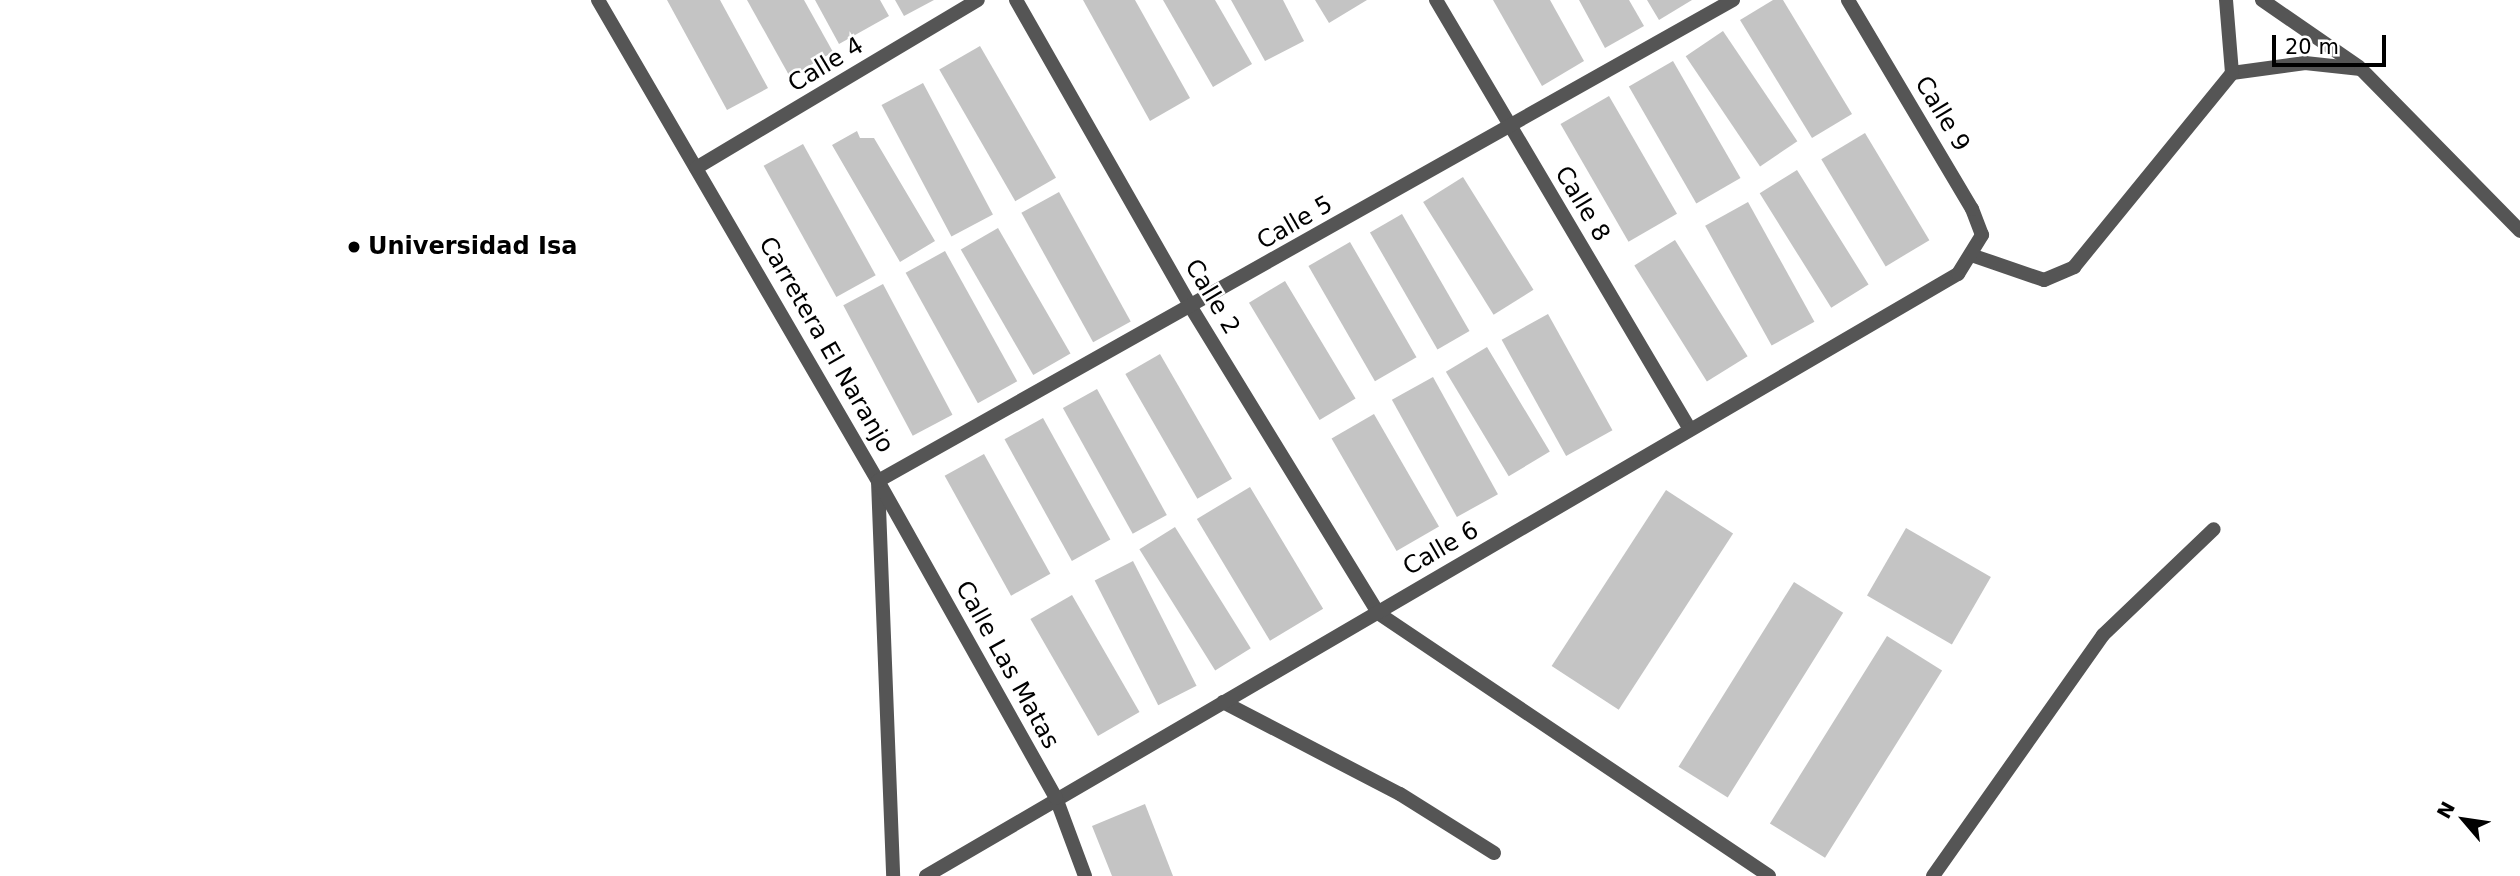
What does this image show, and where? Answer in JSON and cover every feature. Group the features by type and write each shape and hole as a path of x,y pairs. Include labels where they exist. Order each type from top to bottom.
{"street":[{"name":"Carretera El Naranjo","path":"598,0 878,481 893,876"},
{"name":"Calle 4","path":"696,169 978,0"},
{"name":"Calle 2","path":"1016,0 1192,309 1378,612"},
{"name":"Calle 8","path":"1436,0 1690,430"},
{"name":"Calle 5","path":"878,481 1192,309 1733,0"},
{"name":"Calle 9","path":"1848,0 1972,209 1982,235 1974,256"},
{"path":"2226,0 2232,73"},
{"path":"2262,0 2361,69 2520,231"},
{"path":"1974,256 2044,280 2074,267 2232,73 2305,63 2361,69"},
{"name":"Calle 6","path":"926,876 1958,274 1974,256"},
{"name":"Calle Las Matas","path":"878,481 1056,798 1085,876"},
{"path":"1933,876 2103,635 2214,528"},
{"path":"1378,612 1769,876"},
{"path":"1223,702 1400,794 1494,853"}],"building":[{"path":"667,0 720,0 768,88 727,110"},
{"path":"747,0 804,0 833,52 790,77"},
{"path":"815,0 880,0 889,16 839,44"},
{"path":"895,0 934,0 904,16"},
{"path":"1083,0 1135,0 1190,98 1150,121"},
{"path":"1163,0 1215,0 1252,64 1213,87"},
{"path":"1231,0 1283,0 1304,41 1265,61"},
{"path":"1315,0 1367,0 1329,23"},
{"path":"1493,0 1550,0 1584,61 1542,86"},
{"path":"1579,0 1629,0 1644,26 1605,48"},
{"path":"1647,0 1692,0 1659,20"},
{"path":"1773,0 1783,0 1852,114 1812,138 1740,20"},
{"path":"1723,31 1797,141 1760,166 1686,56"},
{"path":"980,46 1056,178 1015,201 939,70"},
{"path":"1673,61 1740,178 1696,203 1629,86"},
{"path":"923,83 993,215 951,237 882,105"},
{"path":"1609,96 1677,214 1629,242 1561,124"},
{"path":"857,131 860,138 874,138 935,241 900,262 832,145"},
{"path":"1865,133 1929,240 1886,266 1821,159"},
{"path":"803,144 876,275 836,297 764,166"},
{"path":"1797,170 1869,284 1831,308 1760,193"},
{"path":"1463,177 1533,290 1494,315 1423,202"},
{"path":"1059,192 1131,321 1093,342 1021,213"},
{"path":"1748,202 1814,322 1772,346 1705,226"},
{"path":"1402,214 1470,331 1437,349 1370,232"},
{"path":"998,228 1070,354 1033,375 961,250"},
{"path":"1675,240 1748,356 1707,382 1634,265"},
{"path":"1350,242 1416,357 1375,381 1308,266"},
{"path":"945,251 1017,381 978,403 906,273"},
{"path":"1285,281 1356,398 1320,420 1249,303"},
{"path":"883,284 952,415 913,436 843,305"},
{"path":"1548,314 1612,430 1566,456 1502,340"},
{"path":"1487,347 1550,452 1509,476 1446,372"},
{"path":"1160,354 1232,479 1197,499 1125,374"},
{"path":"1433,377 1498,494 1457,517 1392,400"},
{"path":"1097,389 1167,515 1133,534 1063,408"},
{"path":"1374,414 1439,527 1397,551 1332,438"},
{"path":"1043,418 1110,540 1072,561 1005,439"},
{"path":"984,454 1050,574 1011,596 945,476"},
{"path":"1250,487 1323,609 1270,641 1197,519"},
{"path":"1666,490 1733,534 1619,710 1552,666"},
{"path":"1175,527 1251,648 1215,671 1139,549"},
{"path":"1906,528 1991,577 1952,645 1867,596"},
{"path":"1133,561 1197,686 1158,705 1095,581"},
{"path":"1794,582 1843,613 1728,798 1678,767"},
{"path":"1072,595 1140,712 1098,736 1030,619"},
{"path":"1887,636 1942,670 1825,858 1770,823"},
{"path":"1145,804 1173,876 1112,876 1092,826"}],"place":[{"name":"Universidad Isa","path":"354,247"}]}
